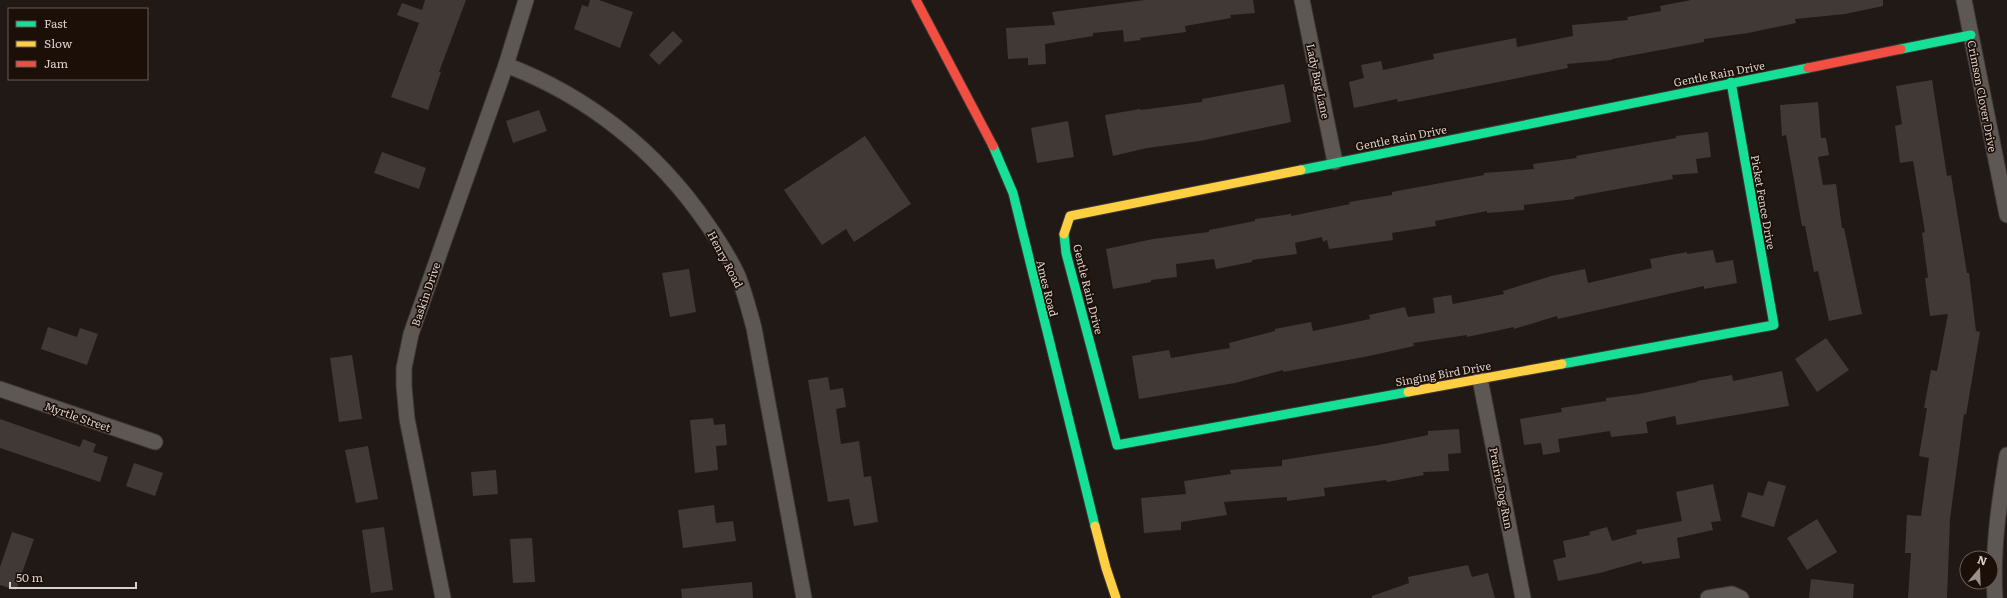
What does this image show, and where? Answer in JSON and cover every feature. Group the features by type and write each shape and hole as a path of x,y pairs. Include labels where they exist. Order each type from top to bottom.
{"street":[{"name":"Baskin Drive","path":"443,598 407,419 404,368 411,334 506,65 526,0"},
{"name":"Ames Road","path":"916,0 947,62 998,156 1013,193 1054,365 1106,568 1116,598"},
{"name":"Lady Bug Lane","path":"1302,0 1335,162"},
{"name":"Crimson Clover Drive","path":"1964,0 2007,215"},
{"name":"Gentle Rain Drive","path":"1117,445 1066,253 1063,236 1065,224 1070,216 1730,82 1971,35"},
{"name":"Henry Road","path":"506,65 537,77 594,109 641,147 661,166 693,203 716,236 737,274 746,298 754,328 804,598"},
{"name":"Picket Fence Drive","path":"1730,82 1774,325"},
{"name":"Singing Bird Drive","path":"1117,445 1774,325"},
{"name":"Prairie Dog Run","path":"1480,379 1523,598"},
{"name":"Myrtle Street","path":"0,389 155,442"},
{"path":"1995,598 1993,567 1996,530 2007,455"},
{"path":"1708,598 1732,594 1741,598"}],"building":[{"path":"425,0 466,0 439,72 441,72 428,110 391,97 419,23 397,15 402,3 422,10"},
{"path":"590,0 599,0 633,12 620,48 574,29 582,5 588,7"},
{"path":"1145,0 1253,0 1255,13 1230,15 1231,18 1185,26 1186,32 1140,38 1141,40 1124,42 1123,30 1093,33 1093,36 1045,44 1046,64 1028,65 1028,58 1008,59 1006,28 1055,25 1052,12"},
{"path":"1691,0 1883,0 1883,6 1845,14 1795,19 1796,23 1748,33 1704,39 1704,42 1612,60 1567,64 1568,68 1398,102 1397,99 1354,108 1349,82 1364,78 1361,65 1381,61 1383,70 1434,59 1433,54 1516,38 1517,47 1573,36 1572,25 1628,20 1627,17 1661,11 1660,6"},
{"path":"673,31 683,41 659,65 649,55"},
{"path":"1932,80 1947,176 1951,175 1967,273 1969,273 1976,331 1980,332 1966,415 1964,414 1950,519 1947,598 1908,598 1911,553 1905,553 1907,515 1921,516 1929,458 1919,456 1927,408 1924,408 1931,370 1937,371 1948,314 1930,316 1925,278 1928,278 1922,233 1925,232 1913,161 1900,163 1895,126 1902,124 1896,86"},
{"path":"1284,84 1291,122 1200,141 1147,148 1113,156 1105,115 1140,109 1202,102 1202,99"},
{"path":"1818,102 1821,138 1826,138 1829,155 1818,157 1823,185 1836,184 1842,228 1844,228 1862,314 1829,321 1818,271 1814,272 1805,226 1802,226 1786,135 1782,136 1780,105"},
{"path":"539,110 547,131 513,143 506,121"},
{"path":"1068,121 1074,157 1037,163 1031,128"},
{"path":"1708,132 1711,157 1696,159 1698,173 1672,175 1673,179 1574,197 1575,199 1524,205 1524,210 1487,213 1487,211 1435,221 1436,226 1392,233 1393,240 1329,249 1327,240 1323,242 1322,237 1295,243 1297,254 1252,260 1252,262 1216,269 1214,259 1176,264 1177,277 1151,280 1151,282 1113,289 1106,249 1153,239 1209,232 1209,230 1255,221 1255,219 1291,214 1291,216 1350,204 1349,202 1392,195 1392,192 1484,175 1484,173 1534,169 1533,164 1577,158 1576,156 1676,138 1676,136"},
{"path":"865,136 911,204 854,242 846,229 822,245 784,190"},
{"path":"382,152 426,168 419,189 374,173"},
{"path":"1713,250 1716,263 1733,260 1737,283 1704,289 1704,286 1558,319 1557,316 1514,329 1514,327 1467,337 1467,335 1413,343 1414,346 1369,356 1283,372 1283,370 1235,383 1139,399 1132,356 1169,350 1171,358 1230,348 1229,343 1275,331 1275,329 1311,322 1313,331 1370,319 1369,315 1405,307 1408,317 1435,313 1433,298 1451,295 1453,304 1504,294 1503,291 1551,276 1585,269 1588,283 1652,268 1650,259 1687,252 1687,254"},
{"path":"689,269 696,312 670,317 662,273"},
{"path":"48,327 77,337 80,328 98,334 87,365 41,349"},
{"path":"1826,338 1849,370 1817,392 1795,359"},
{"path":"352,355 362,419 339,422 330,358"},
{"path":"1782,371 1789,406 1677,425 1675,416 1646,422 1648,433 1611,437 1610,431 1558,439 1560,452 1543,455 1541,443 1524,445 1520,419 1562,412 1561,408 1606,401 1606,398 1639,394 1697,381 1732,375 1733,381"},
{"path":"828,377 830,390 843,388 846,407 836,409 841,444 859,441 864,477 871,476 878,522 854,526 849,499 828,502 808,380"},
{"path":"713,418 714,425 725,424 727,445 716,446 718,470 695,473 690,420"},
{"path":"0,419 80,447 83,439 96,444 93,452 108,457 100,482 0,448"},
{"path":"1459,429 1461,453 1448,454 1449,471 1423,472 1424,475 1387,482 1386,480 1324,488 1325,496 1287,501 1287,497 1224,502 1227,515 1181,522 1181,530 1144,533 1141,498 1186,494 1184,481 1231,474 1230,470 1282,466 1282,460 1379,445 1428,435 1428,431"},
{"path":"368,446 378,499 356,503 345,450"},
{"path":"134,463 163,473 155,496 126,486"},
{"path":"496,470 498,494 473,496 471,472"},
{"path":"1768,481 1786,486 1774,527 1741,517 1748,492 1763,496"},
{"path":"1713,484 1721,521 1711,522 1713,530 1677,538 1680,558 1642,564 1642,561 1600,573 1558,581 1553,560 1566,557 1563,541 1590,535 1589,532 1607,527 1612,541 1637,534 1636,530 1682,521 1676,492"},
{"path":"714,505 716,523 733,521 736,541 683,548 678,510"},
{"path":"1817,519 1837,552 1807,570 1787,538"},
{"path":"384,527 393,590 371,593 362,530"},
{"path":"12,532 34,539 16,590 0,585 0,567"},
{"path":"532,538 535,582 513,583 510,539"},
{"path":"1468,565 1472,577 1488,573 1495,598 1372,598 1372,596 1409,583 1408,577"},
{"path":"1811,579 1854,584 1853,598 1809,598"},
{"path":"752,582 753,598 682,598 681,589"}],"traffic: fast":[{"path":"1901,49 1971,35"},
{"path":"1301,170 1808,68"},
{"path":"1562,364 1774,325 1731,82"},
{"path":"993,146 1013,193 1095,526"},
{"path":"1064,234 1066,253 1117,445 1408,392"}],"traffic: slow":[{"path":"1064,234 1070,216 1301,170"},
{"path":"1408,392 1562,364"},
{"path":"1095,526 1116,598"}],"traffic: jam":[{"path":"916,0 993,146"},
{"path":"1808,68 1901,49"}]}
